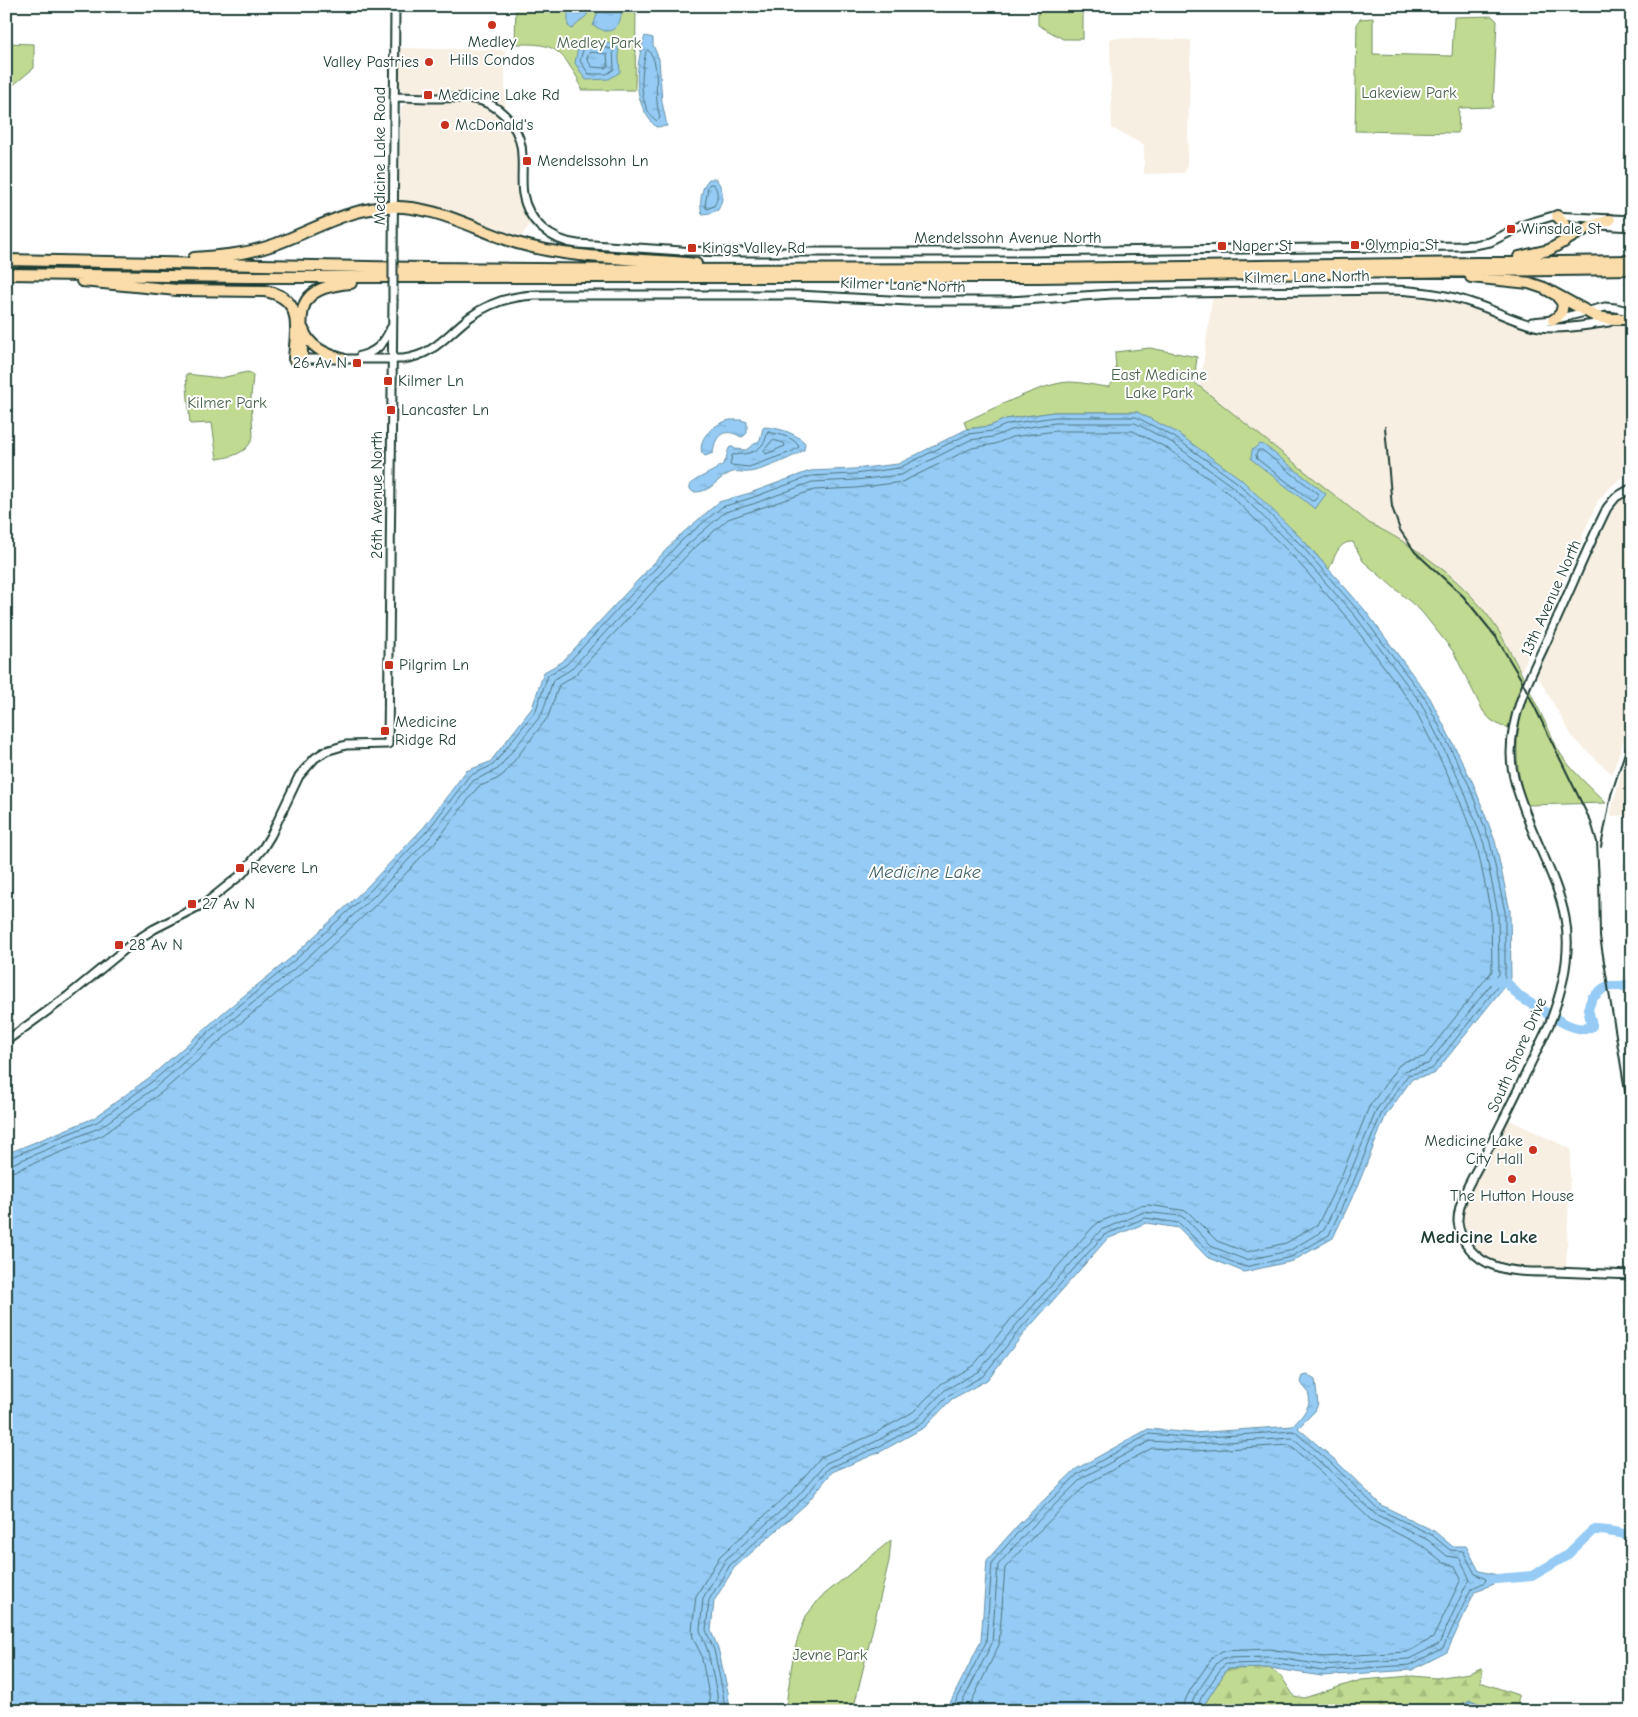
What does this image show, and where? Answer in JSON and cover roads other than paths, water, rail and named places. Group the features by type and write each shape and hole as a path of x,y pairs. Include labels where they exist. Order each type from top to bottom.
{"highway":[{"path":"116,262 224,256 248,252 277,244 346,214 368,209 394,207 436,213 516,242 568,254 755,270"},
{"path":"1557,216 1565,225 1567,233 1564,242"},
{"path":"1436,264 1529,256 1549,250 1596,224 1610,220"},
{"path":"6,260 431,268 755,270 1043,269 1632,261"},
{"path":"6,274 417,278 1038,277 1632,269"},
{"path":"1383,272 1518,281 1536,285 1554,293 1586,312 1604,319 1630,316"},
{"path":"44,275 67,280 177,290 265,291 275,293 284,297 294,314 298,359"},
{"path":"298,359 303,309 306,301 314,293 331,285 417,278"},
{"path":"1553,320 1560,314 1563,305 1554,293"},
{"path":"302,323 304,333 315,347 320,351 347,359"}],"street":[{"name":"Medicine Lake Road","path":"393,245 395,6"},
{"name":"Mendelssohn Avenue North","path":"394,98 476,99 486,102 499,110 510,121 519,138 522,149 522,186 526,204 535,222 550,235 568,243 578,244 682,251 1029,252 1474,246 1490,242 1536,220 1557,216 1632,220"},
{"name":"Mendelssohn Avenue North","path":"1557,216 1596,224 1632,227"},
{"name":"26th Avenue North","path":"6,1041 68,996 134,941 207,902 242,874 271,835 299,776 315,758 326,751 346,745 388,744 393,245"},
{"name":"Kilmer Lane North","path":"298,359 410,358 429,352 472,316 499,301 535,295 798,295 908,301 1009,301 1112,294 1392,290 1427,292 1471,302 1541,327 1561,327 1630,316"},
{"name":"Kilmer Lane North","path":"1524,322 1553,320 1586,312"},
{"path":"347,359 368,354 379,348 386,339 393,323"},
{"name":"13th Avenue North","path":"1512,732 1524,693 1603,517 1616,497 1632,488"},
{"name":"South Shore Drive","path":"1512,732 1511,755 1516,786 1558,894 1566,929 1565,972 1556,1008 1549,1025 1494,1140 1463,1197 1458,1221 1462,1236 1475,1255 1493,1266 1542,1272 1632,1275"}],"water":[{"path":"568,6 589,6 587,15 572,29 568,26"},
{"path":"600,6 621,6 621,19 617,26 610,31 593,26"},
{"path":"645,36 653,38 653,45 659,59 662,102 667,126 656,127 642,107 639,95 637,72"},
{"path":"583,39 612,43 618,46 620,72 609,79 586,80 575,63 578,47"},
{"path":"709,179 716,179 719,183 722,190 721,202 718,210 702,214 701,195"},
{"name":"Medicine Lake","path":"1054,412 1137,412 1176,432 1241,479 1303,540 1364,609 1430,698 1473,783 1495,841 1510,911 1511,978 1434,1074 1412,1079 1386,1115 1358,1185 1333,1238 1293,1261 1244,1272 1207,1257 1179,1228 1146,1223 1107,1239 1025,1332 987,1380 952,1399 925,1427 880,1452 832,1472 806,1504 734,1568 714,1601 711,1631 718,1648 728,1692 730,1711 6,1711 6,1154 94,1118 150,1077 225,1011 292,957 366,888 424,827 466,771 490,762 532,708 544,672 562,662 678,537 719,502 810,471 898,464 967,429 990,426 1006,419"},
{"path":"730,420 747,422 747,433 741,437 731,433 724,433 715,442 713,453 705,456 702,453 701,447 705,436 719,424"},
{"path":"763,428 797,436 805,443 804,450 761,469 730,473 705,490 693,492 690,489 690,484 722,465 730,447 746,450 760,440"},
{"path":"1260,444 1264,445 1326,494 1315,509 1251,459 1252,450"},
{"path":"1308,1375 1315,1380 1318,1404 1315,1411 1298,1428 1334,1459 1381,1505 1434,1531 1452,1546 1466,1546 1479,1571 1511,1578 1475,1591 1447,1652 1412,1670 1322,1676 1269,1668 1227,1669 1200,1711 946,1711 981,1641 987,1560 1018,1525 1076,1469 1148,1429 1193,1433 1293,1426 1303,1414 1308,1404 1309,1394 1301,1382 1303,1376"},
{"path":"1470,1700 1499,1711 1450,1711"}],"waterway":[{"path":"1495,982 1507,983 1520,997 1576,1028 1592,1026 1588,1009 1592,998 1602,989 1610,986 1624,986 1632,982"},
{"path":"1497,1579 1532,1576 1566,1556 1593,1530 1632,1535"}],"railway":[{"path":"1385,427 1392,507 1400,530 1415,552 1463,596 1496,637 1521,679 1591,822 1597,842 1599,883"},
{"path":"1601,847 1611,795 1632,731"},
{"path":"1599,877 1600,937 1632,1134"}],"place":[{"name":"Medley Hills Condos","path":"492,25"},
{"name":"Valley Pastries","path":"429,62"},
{"name":"Medicine Lake Rd","path":"428,95"},
{"name":"McDonald's","path":"445,125"},
{"name":"Mendelssohn Ln","path":"527,161"},
{"name":"Winsdale St","path":"1511,229"},
{"name":"Olympia St","path":"1355,245"},
{"name":"Naper St","path":"1222,246"},
{"name":"Kings Valley Rd","path":"692,248"},
{"name":"26 Av N","path":"357,363"},
{"name":"Kilmer Ln","path":"388,381"},
{"name":"Lancaster Ln","path":"391,410"},
{"name":"Pilgrim Ln","path":"389,665"},
{"name":"Medicine Ridge Rd","path":"385,731"},
{"name":"Revere Ln","path":"240,868"},
{"name":"27 Av N","path":"192,904"},
{"name":"28 Av N","path":"119,945"},
{"name":"Medicine Lake City Hall","path":"1533,1150"},
{"name":"The Hutton House","path":"1512,1179"}],"district":[{"name":"Medicine Lake","path":"1479,1237"}],"park label":[{"name":"Medley Park","path":"599,43"},
{"name":"Lakeview Park","path":"1409,93"},
{"name":"East Medicine Lake Park","path":"1159,384"},
{"name":"Kilmer Park","path":"227,403"},
{"name":"Jevne Park","path":"830,1655"}]}
